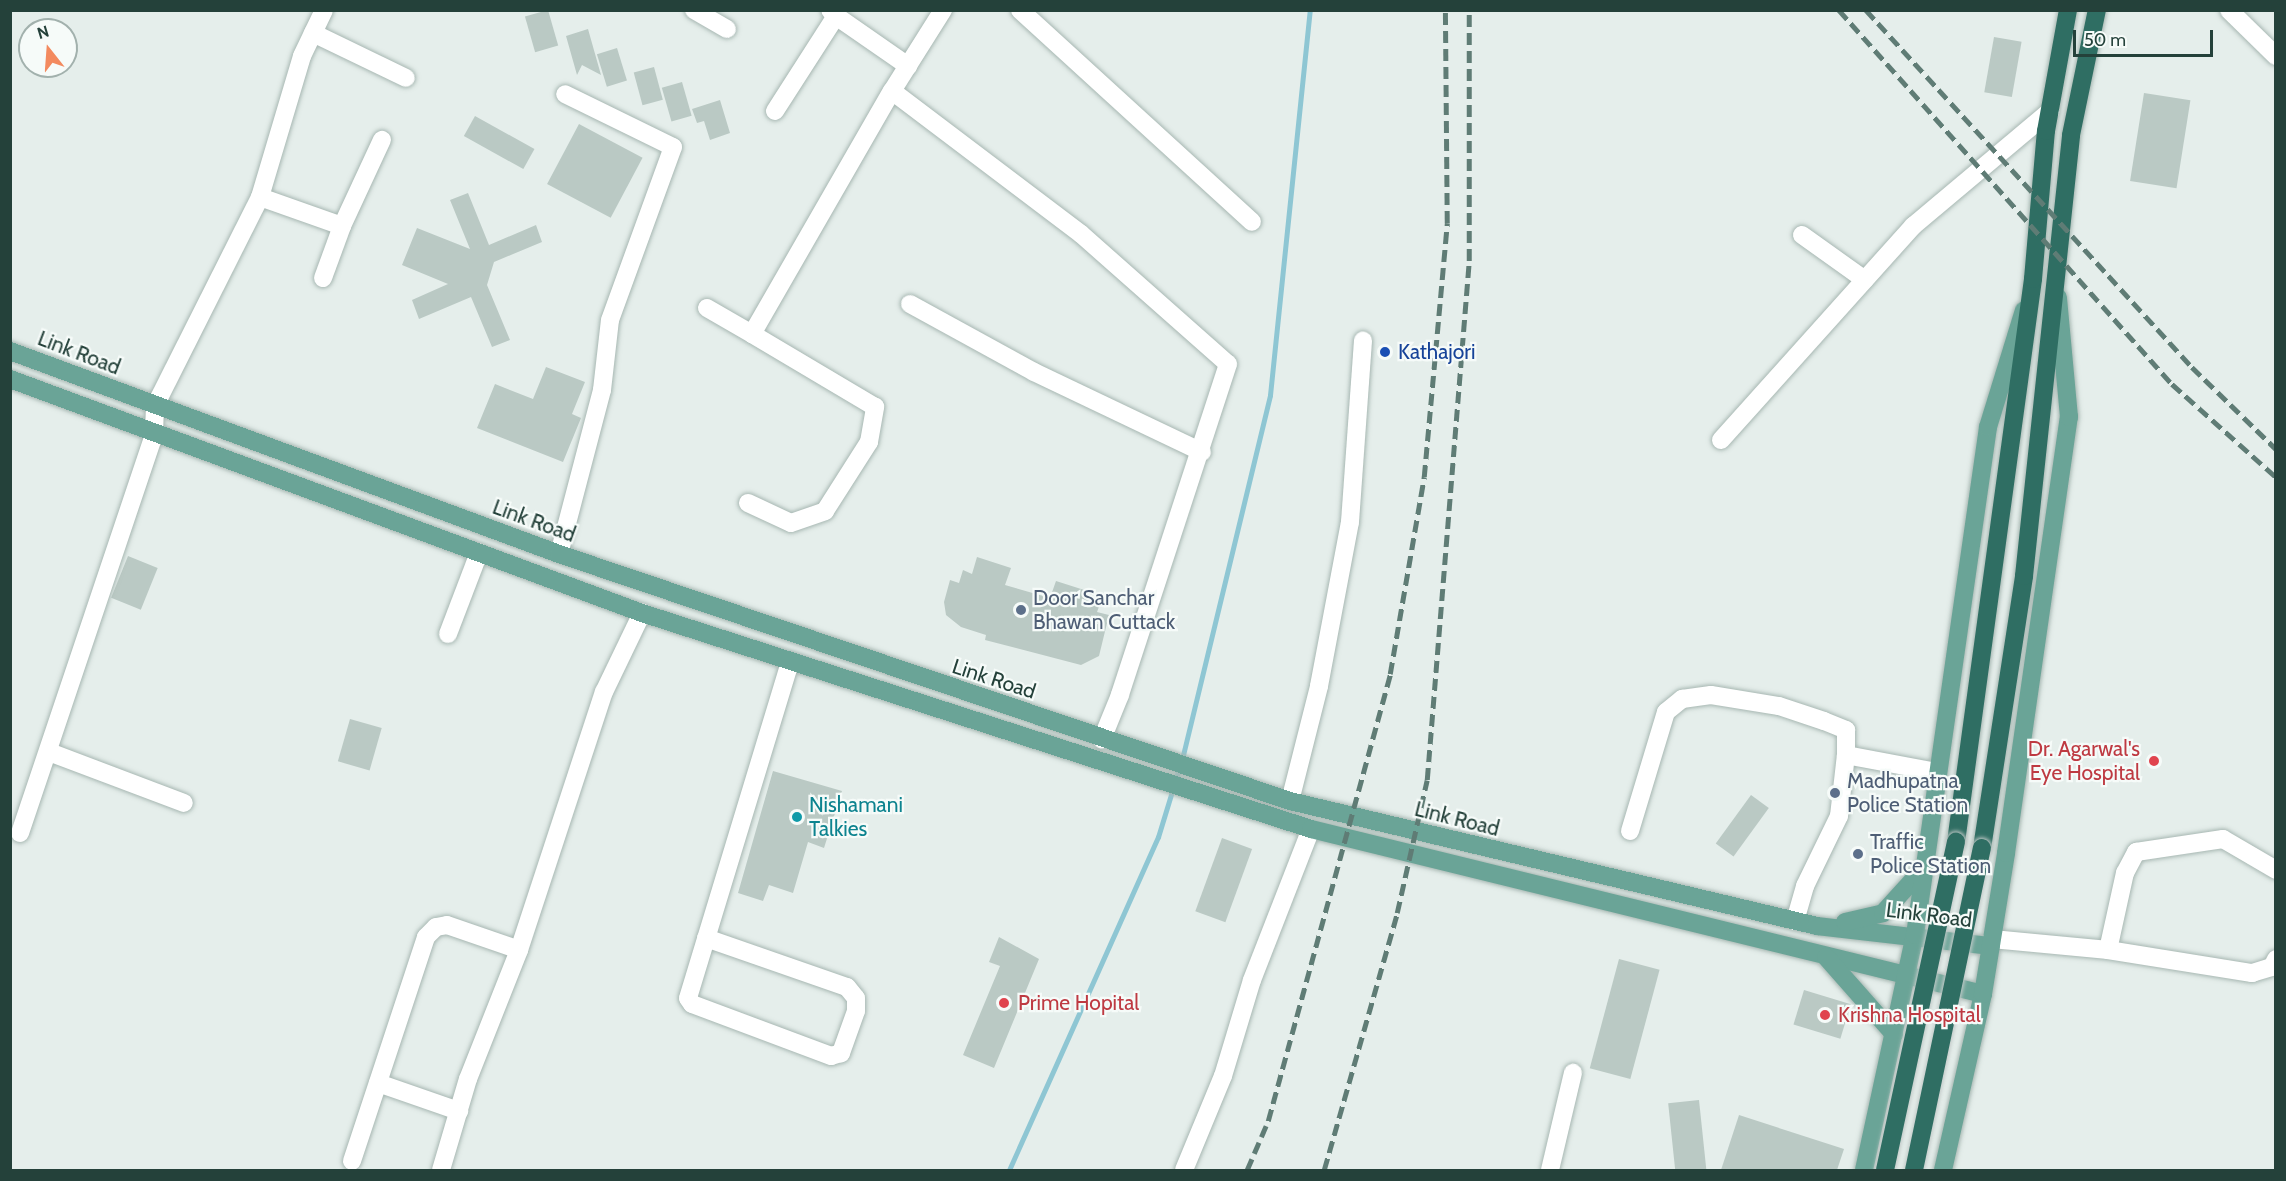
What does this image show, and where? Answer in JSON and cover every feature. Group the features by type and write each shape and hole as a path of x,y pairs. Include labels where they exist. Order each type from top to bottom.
{"highway":[{"path":"1885,1170 1956,842 2033,279 2050,111 2068,10"},
{"path":"1914,1170 1982,848 2024,576 2057,291 2071,135 2097,10"}],"main road":[{"path":"1864,1170 1915,935 1988,428 2033,279"},
{"path":"1942,1170 1983,994 2069,417 2057,291"},
{"name":"Link Road","path":"10,351 559,554 1290,801 1817,926 1991,942"},
{"path":"10,379 642,613 790,663 1311,829 1983,994"},
{"path":"1817,926 1883,913 1924,868"},
{"path":"1826,957 1894,1034"}],"street":[{"path":"20,833 154,434 155,406 260,197 313,33 324,10"},
{"path":"694,10 727,29"},
{"path":"752,334 892,91 943,10"},
{"path":"1020,10 1252,222"},
{"path":"2229,10 2276,57"},
{"path":"776,111 833,13 908,66"},
{"path":"313,33 406,78"},
{"path":"892,91 1081,234 1228,364 1202,452 1102,739"},
{"path":"559,554 602,390 610,320 673,147 565,94"},
{"path":"1721,440 1913,226 2050,111"},
{"path":"323,278 342,226 382,140"},
{"path":"260,197 342,226"},
{"path":"1802,235 1865,280"},
{"path":"910,304 1034,372 1202,452"},
{"path":"707,308 875,407 869,442 825,511 791,523 748,503"},
{"path":"1290,801 1319,686 1350,522 1363,340"},
{"path":"448,634 478,553"},
{"path":"441,1170 459,1111 519,950 604,692 642,613"},
{"path":"706,938 848,987 856,998 856,1011 841,1053 831,1056 692,1004 688,994 790,663"},
{"path":"1630,831 1666,712 1682,699 1711,695 1802,713 1846,730 1846,755 1839,816 1805,886 1795,921"},
{"path":"49,752 184,803"},
{"path":"1846,755 1937,772"},
{"path":"1184,1170 1223,1076 1252,980 1311,829"},
{"path":"2108,950 2125,873 2136,852 2223,839 2276,870"},
{"path":"352,1161 426,937 436,927 447,925 519,950"},
{"path":"1991,942 2108,950 2252,973 2272,967 2276,959"},
{"path":"1550,1170 1574,1074"},
{"path":"378,1083 459,1111"}],"building":[{"path":"548,10 558,46 535,52 525,17"},
{"path":"588,29 601,75 582,65 577,75 566,36"},
{"path":"1994,37 2022,42 2012,97 1984,92"},
{"path":"617,48 627,81 607,87 597,54"},
{"path":"654,67 663,100 643,105 634,72"},
{"path":"682,82 692,116 671,121 662,88"},
{"path":"2144,93 2190,100 2176,188 2130,181"},
{"path":"720,100 730,133 710,140 704,121 697,123 692,109"},
{"path":"475,116 534,149 523,169 464,136"},
{"path":"579,124 643,158 611,218 547,184"},
{"path":"468,193 489,245 536,225 542,242 494,262 487,285 510,340 492,347 471,297 419,319 412,300 448,284 402,265 417,228 470,249 450,200"},
{"path":"546,367 585,382 572,414 581,418 563,462 477,428 495,384 533,399"},
{"path":"128,556 158,568 141,610 111,598"},
{"name":"Door Sanchar Bhawan Cuttack","path":"977,557 1011,568 1005,585 1050,598 1056,581 1103,596 1097,612 1109,615 1099,656 1081,665 985,640 986,635 961,627 946,615 944,602 950,580 959,583 963,570 972,574"},
{"path":"350,719 382,728 370,770 338,761"},
{"name":"Nishamani Talkies","path":"773,771 842,791 824,848 808,842 793,893 769,885 763,901 738,893"},
{"path":"1751,795 1769,808 1734,856 1716,844"},
{"path":"1222,838 1252,849 1225,922 1195,911"},
{"path":"999,937 1039,959 994,1068 963,1055 1000,966 989,962"},
{"path":"1619,959 1660,970 1630,1079 1590,1068"},
{"path":"1804,990 1851,1004 1840,1039 1793,1024"},
{"path":"1699,1100 1706,1170 1675,1170 1668,1103"},
{"path":"1739,1115 1844,1149 1837,1170 1721,1170"}],"waterway":[{"path":"1009,1170 1158,837 1183,755 1270,395 1310,10"}],"railway":[{"path":"1247,1170 1268,1121 1390,674 1424,477 1447,223 1445,10"},
{"path":"1324,1170 1397,913 1427,780 1469,261 1469,10"},
{"path":"1839,10 2172,384 2276,477"},
{"path":"1866,10 2192,367 2276,449"}],"place":[{"name":"Kathajori","path":"1385,352"},
{"name":"Door Sanchar Bhawan Cuttack","path":"1021,610"},
{"name":"Dr. Agarwal's Eye Hospital","path":"2154,761"},
{"name":"Madhupatna Police Station","path":"1835,793"},
{"name":"Nishamani Talkies","path":"797,817"},
{"name":"Traffic Police Station","path":"1858,854"},
{"name":"Prime Hopital","path":"1004,1003"},
{"name":"Krishna Hospital","path":"1825,1015"}]}
